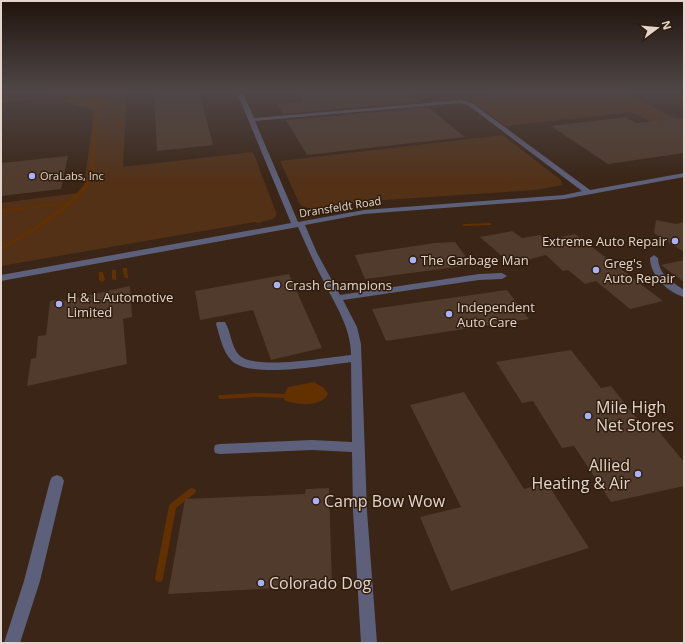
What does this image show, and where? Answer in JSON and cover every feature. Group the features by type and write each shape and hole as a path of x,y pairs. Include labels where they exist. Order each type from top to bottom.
{"street":[{"path":"252,121 298,225 337,298 355,336 357,358 357,447 369,643"},
{"path":"492,121 589,194"},
{"name":"Dransfeldt Road","path":"1,278 378,211 477,205 589,194 684,175"},
{"path":"654,258 654,270 684,294"},
{"path":"337,298 502,276"},
{"path":"221,324 232,354 237,359 250,366 274,367 357,358"},
{"path":"220,449 312,445 357,447"},
{"path":"12,643 32,582 57,481"}],"shaded area":[{"path":"93,121 125,121 123,167 253,152 276,212 276,216 273,219 258,223 255,222 1,266 1,203 77,193 84,185"},
{"path":"498,121 550,121 505,126"},
{"path":"649,121 684,122 684,139"},
{"path":"503,135 561,180 562,185 536,190 385,200 311,209 302,206 299,203 280,161"},
{"path":"314,382 324,388 328,394 320,402 301,404 284,400 284,395 288,387"}],"building":[{"path":"156,121 207,121 213,145 157,151"},
{"path":"287,121 445,121 465,137 307,155"},
{"path":"592,121 633,121 636,123 684,121 684,153 608,164 551,126"},
{"name":"OraLabs, Inc","path":"68,156 61,189 1,196 1,163"},
{"name":"Extreme Auto Repair","path":"656,220 676,224 684,222 684,252 654,233"},
{"name":"Greg's Auto Repair","path":"512,231 522,238 540,235 547,240 575,234 663,301 630,309 596,281 585,284 568,270 563,271 546,255 511,264 480,237"},
{"name":"The Garbage Man","path":"455,242 472,265 365,279 355,255 435,243"},
{"name":"Extreme Auto Repair","path":"684,260 684,282 661,265"},
{"path":"289,274 322,348 271,360 253,310 200,320 195,291"},
{"path":"130,286 132,317 123,319 127,364 27,386 31,359 36,358 38,336 46,335 50,301 63,299 63,301"},
{"name":"Independent Auto Care","path":"507,290 529,319 386,341 372,309"},
{"path":"571,350 601,388 611,386 646,430 656,428 684,462 684,486 611,502 574,446 562,448 533,401 522,403 496,362"},
{"path":"464,392 524,489 547,483 589,548 451,591 420,517 461,507 410,405"},
{"path":"329,488 332,585 168,594 185,499 305,494 306,489"}],"waterway":[{"path":"1,249 52,217 77,197 86,187 91,177 96,121"},
{"path":"664,121 668,123"},
{"path":"1,211 68,203"},
{"path":"464,225 489,224"},
{"path":"125,269 126,277"},
{"path":"114,271 114,279"},
{"path":"101,273 102,280"},
{"path":"221,397 256,395 290,396"},
{"path":"159,578 173,506 192,491"}],"place":[{"name":"OraLabs, Inc","path":"32,176"},
{"name":"Extreme Auto Repair","path":"675,241"},
{"name":"The Garbage Man","path":"413,260"},
{"name":"Greg's Auto Repair","path":"596,270"},
{"name":"Crash Champions","path":"277,285"},
{"name":"H & L Automotive Limited","path":"59,304"},
{"name":"Independent Auto Care","path":"449,314"},
{"name":"Mile High Net Stores","path":"588,416"},
{"name":"Allied Heating & Air","path":"638,474"},
{"name":"Camp Bow Wow","path":"316,501"},
{"name":"Colorado Dog","path":"261,583"}]}
